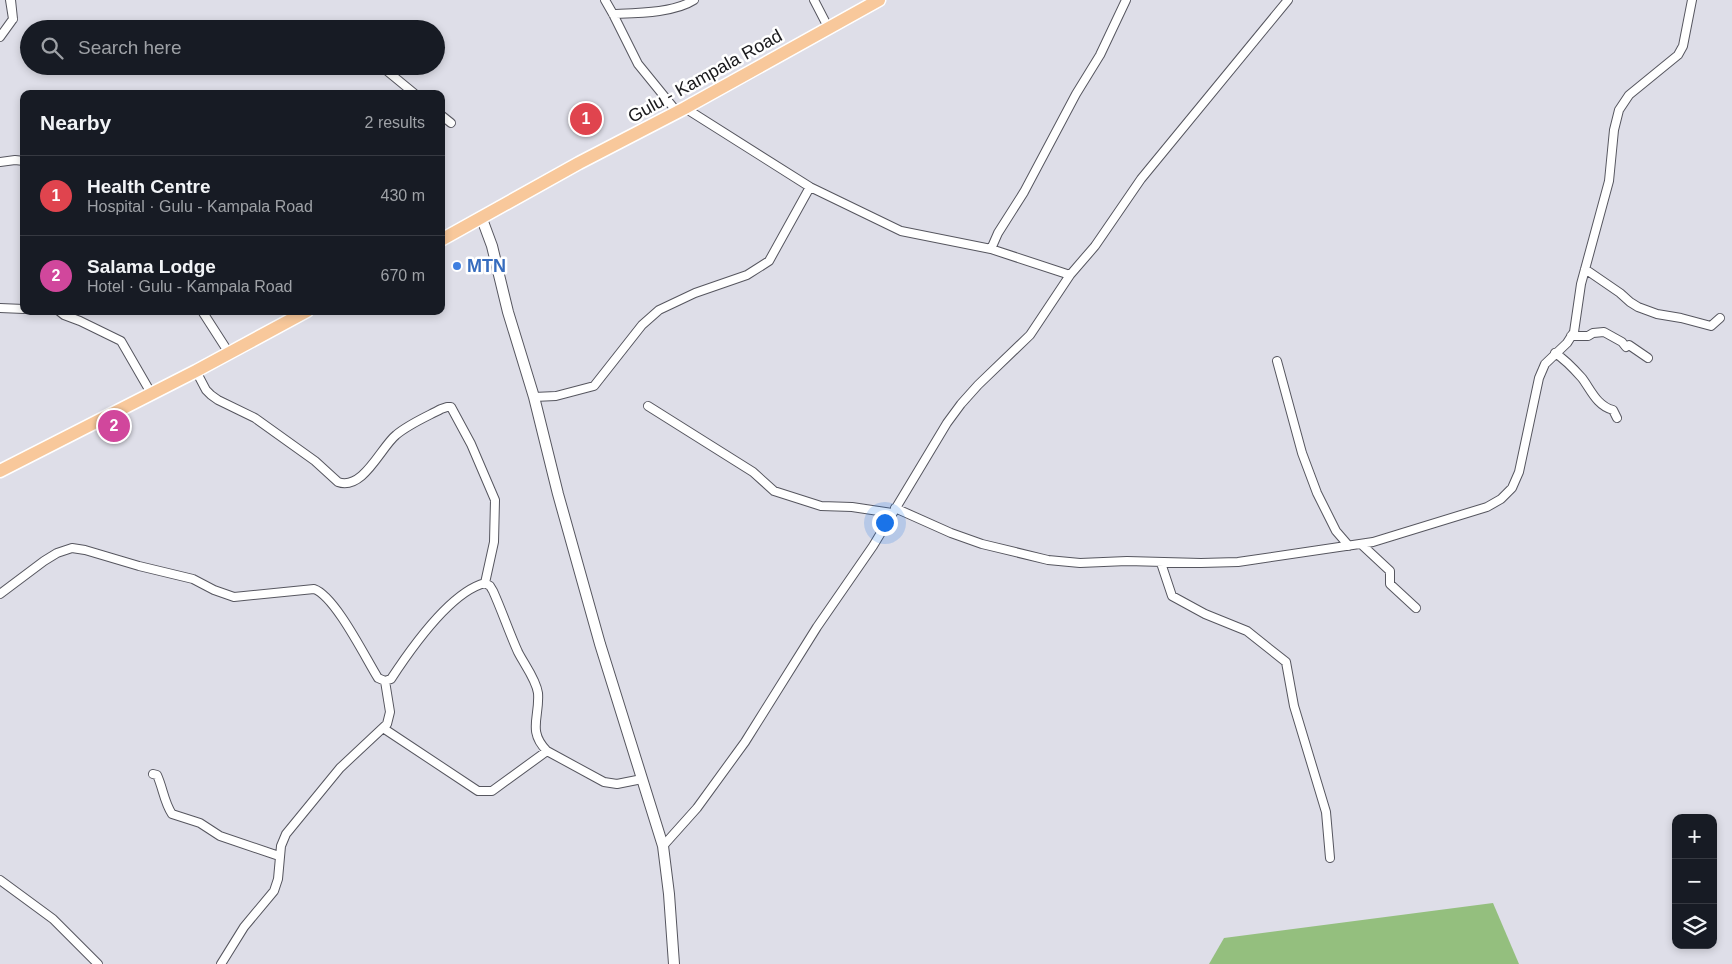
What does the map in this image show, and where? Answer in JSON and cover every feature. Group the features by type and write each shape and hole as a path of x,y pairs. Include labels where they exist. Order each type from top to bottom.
{"main road":[{"name":"Gulu - Kampala Road","path":"445,238 879,0"},
{"path":"0,471 196,371 300,315"}],"street":[{"path":"0,36 13,19 11,0"},
{"path":"604,0 614,14 638,64 681,110 810,187 901,231 991,248 1070,275"},
{"path":"614,14 662,10 694,0"},
{"path":"814,0 829,28"},
{"path":"991,248 998,233 1024,192 1076,94 1100,55 1126,0"},
{"path":"663,846 697,808 745,742 817,627 873,546 947,422 961,404 1030,335 1070,275 1095,246 1141,179 1288,0"},
{"path":"648,406 753,472 774,491 821,506 894,510 982,544 1048,560 1080,563 1127,560 1161,563 1238,562 1361,544 1487,507 1512,488 1519,472 1538,378 1545,364 1574,332 1580,284 1609,181 1614,130 1619,110 1629,94 1678,55 1683,46 1692,0"},
{"path":"392,75 410,90"},
{"path":"445,118 451,123"},
{"path":"0,162 20,160"},
{"path":"534,397 556,396 594,386 642,325 659,310 695,293 747,274 769,261 810,187"},
{"path":"482,219 492,246 508,312 534,397 558,494 600,644 663,846 669,894 674,964"},
{"path":"1585,269 1630,302 1656,314 1710,326 1720,318"},
{"path":"0,308 20,308"},
{"path":"64,315 121,341 150,393"},
{"path":"205,315 229,353"},
{"path":"1571,336 1588,336 1593,333 1604,332 1622,342 1626,347 1629,345 1648,358"},
{"path":"1555,353 1565,359 1606,408 1613,410 1617,418"},
{"path":"1277,361 1302,453 1317,493 1336,531 1349,546"},
{"path":"196,371 206,390 211,395 255,418 295,446 342,484 354,480 366,472 390,440 400,432 447,406 452,407 471,444 495,500 494,542 485,582"},
{"path":"1361,544 1390,571 1390,584 1416,608"},
{"path":"0,594 44,561 57,553 72,548 86,550 139,566 193,579 214,590 234,597 314,589 321,591 327,598 340,615 378,678 386,682"},
{"path":"1161,563 1172,596 1205,614 1247,631 1286,662 1294,706 1326,812 1330,858"},
{"path":"485,582 493,591 536,688 538,701 535,733 538,740 547,751 604,782 617,784 642,779"},
{"path":"386,682 391,679 429,626 470,588 485,582"},
{"path":"221,964 244,927 274,891 278,879 281,846 286,834 340,768 383,728 389,720 390,712 386,682"},
{"path":"383,728 478,791 492,791 547,751"},
{"path":"153,774 156,775 161,783 168,808 172,814 200,823 220,836 279,856"},
{"path":"0,880 53,919 98,964"}],"green space":[{"path":"1493,903 1519,964 1209,964 1224,938"}],"place":[{"name":"Health Centre","path":"586,119"},
{"name":"MTN","path":"457,266"},
{"name":"Salama Lodge","path":"114,426"}]}
